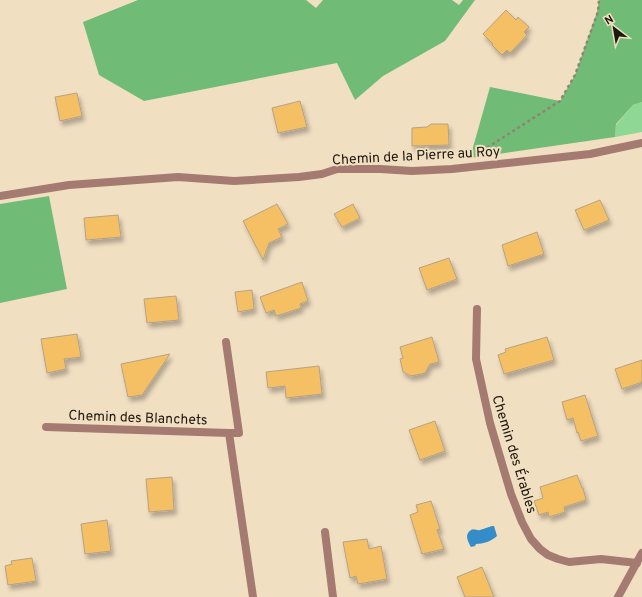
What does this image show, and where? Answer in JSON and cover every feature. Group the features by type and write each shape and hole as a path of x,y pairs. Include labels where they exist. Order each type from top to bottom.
{"street":[{"name":"Chemin de la Pierre au Roy","path":"0,196 68,185 178,178 234,181 299,177 322,174 348,168 412,171 452,169 590,154 642,143"},
{"name":"Chemin des Érables","path":"477,309 476,359 490,423 511,494 522,522 531,539 548,555 569,562 601,559 637,563"},
{"path":"226,342 239,433 229,433 253,597"},
{"name":"Chemin des Blanchets","path":"46,427 229,433"},
{"path":"325,532 333,597"},
{"path":"618,597 642,553"}],"path":[{"path":"477,154 560,101 575,75 598,12 599,0"}],"green space":[{"path":"138,0 306,0 316,8 323,0 452,0 459,5 463,0 475,0 445,41 383,76 355,100 337,63 144,101 99,75 83,22"},
{"path":"599,0 642,0 642,102 633,105 616,124 615,137 470,158 490,87 560,101 575,75 597,12"},
{"path":"642,102 642,132 615,137 616,125 633,105"},
{"path":"49,196 67,289 0,303 0,204"}],"water":[{"path":"494,526 497,536 495,538 471,547 467,536 472,529 479,530"}],"building":[{"path":"506,10 516,20 518,17 529,27 524,32 527,35 510,53 507,50 502,55 483,34"},
{"path":"77,93 82,116 60,121 55,97"},
{"path":"300,101 307,127 278,133 272,108"},
{"path":"431,124 448,124 449,145 412,146 412,128 427,127"},
{"path":"600,200 609,220 584,230 575,210"},
{"path":"277,204 288,224 278,229 282,237 269,243 263,260 243,221"},
{"path":"353,204 360,218 342,227 334,214"},
{"path":"118,215 121,237 86,240 84,218"},
{"path":"537,232 544,254 508,266 502,245"},
{"path":"449,258 457,279 427,290 419,268"},
{"path":"302,282 308,301 300,304 301,308 276,316 274,310 266,313 260,297"},
{"path":"252,290 254,309 238,312 235,292"},
{"path":"176,296 179,320 147,323 144,299"},
{"path":"77,334 81,357 64,359 66,369 47,373 41,339"},
{"path":"432,337 439,362 430,364 425,373 411,376 403,372 400,359 403,358 400,347"},
{"path":"547,337 554,360 504,374 498,355 506,352 505,349"},
{"path":"170,354 142,395 128,397 121,364"},
{"path":"642,360 642,382 622,389 615,369"},
{"path":"319,366 322,394 286,398 285,386 268,388 266,372"},
{"path":"585,395 598,436 581,441 573,418 567,420 562,402"},
{"path":"435,421 445,451 420,460 409,430"},
{"path":"577,475 583,488 586,500 564,507 565,512 549,517 548,512 539,515 534,501 543,498 540,487"},
{"path":"172,477 174,510 149,512 146,479"},
{"path":"431,501 440,529 437,530 444,549 422,554 410,515 418,512 416,505"},
{"path":"107,520 111,551 85,554 81,524"},
{"path":"367,539 369,549 381,546 387,579 358,584 356,576 350,578 343,542"},
{"path":"32,558 36,581 8,585 5,566 12,564 11,561"},
{"path":"482,567 494,597 465,597 457,577"}]}
